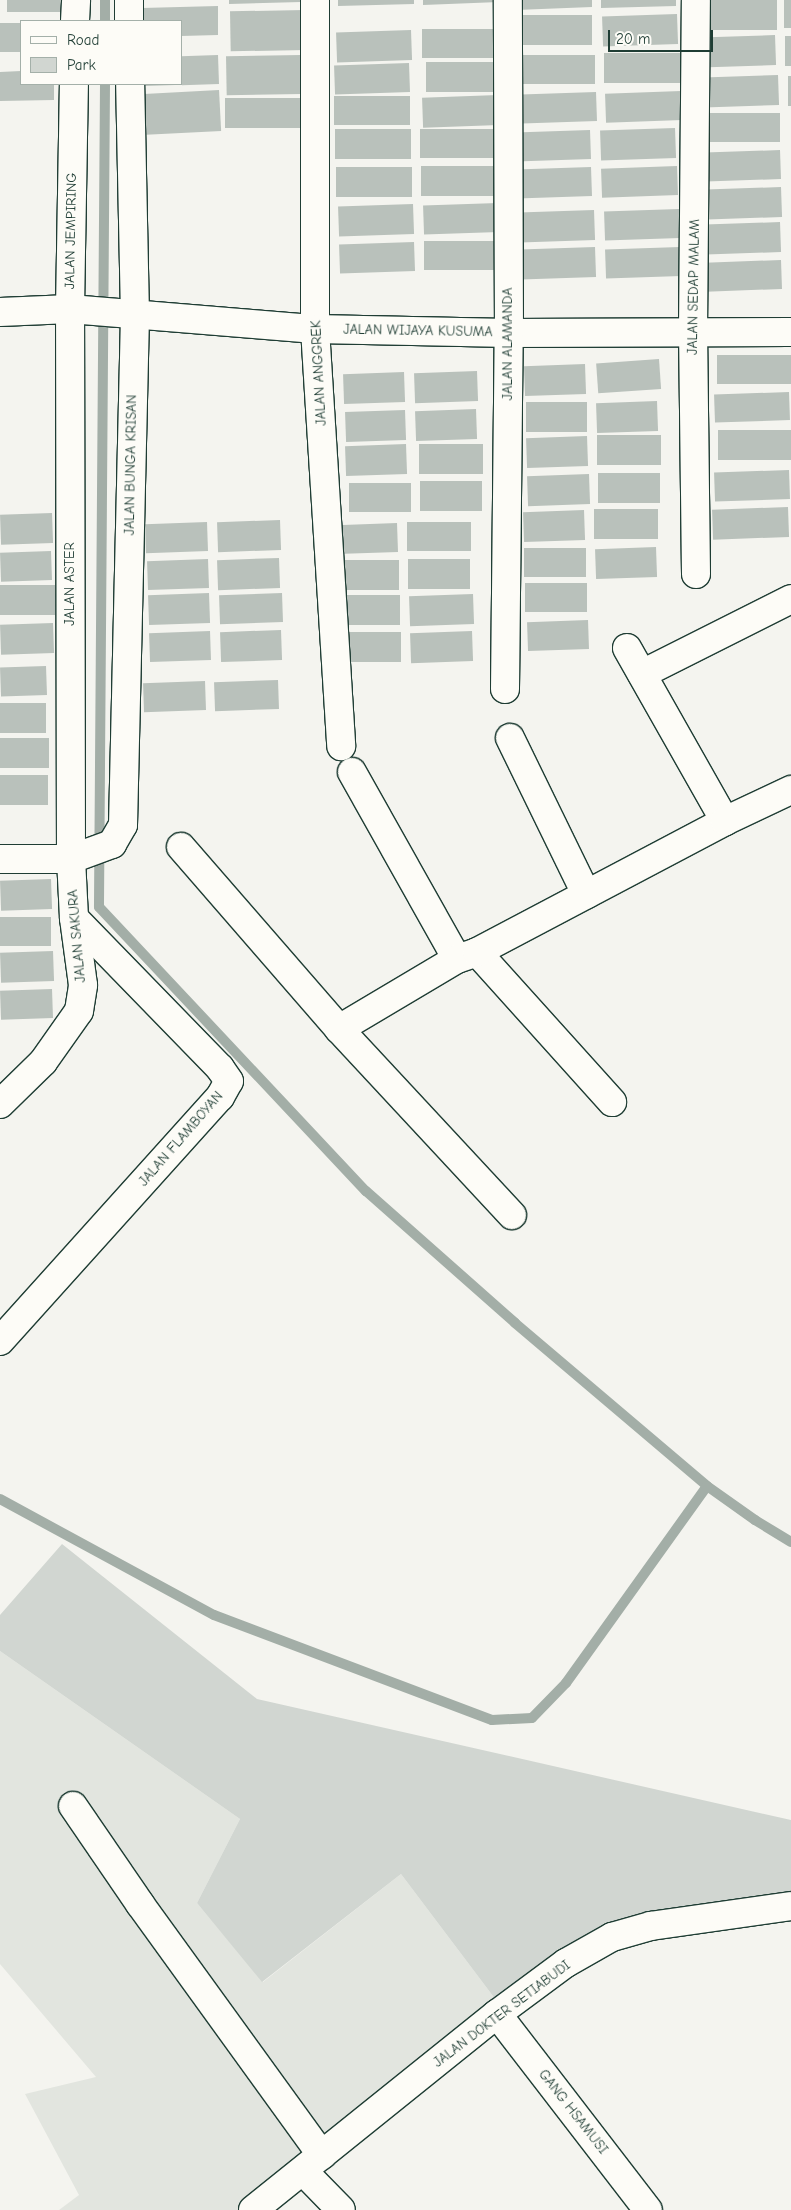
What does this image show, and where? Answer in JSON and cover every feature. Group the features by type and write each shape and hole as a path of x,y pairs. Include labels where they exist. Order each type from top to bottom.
{"street":[{"path":"75,20 76,0"},
{"path":"129,0 129,20"},
{"name":"JALAN ANGGREK","path":"315,0 315,329 341,746"},
{"name":"JALAN ALAMANDA","path":"505,689 508,0"},
{"name":"JALAN SEDAP MALAM","path":"696,0 693,331 696,574"},
{"name":"JALAN JEMPIRING","path":"0,312 70,309 74,85"},
{"name":"JALAN BUNGA KRISAN","path":"71,859 112,844 123,824 135,316 130,85"},
{"name":"JALAN WIJAYA KUSUMA","path":"70,309 135,316 315,329 508,333 791,332"},
{"name":"JALAN ASTER","path":"70,309 71,859"},
{"path":"642,674 791,599"},
{"path":"626,648 725,821"},
{"path":"510,738 586,894"},
{"path":"352,772 467,955 612,1102"},
{"path":"338,1029 467,955 725,821 791,790"},
{"path":"181,846 338,1029 512,1215"},
{"path":"0,859 71,859"},
{"name":"JALAN SAKURA","path":"0,1104 43,1062 78,1010 83,985 74,918 71,859"},
{"name":"JALAN FLAMBOYAN","path":"0,1341 220,1097 229,1081 220,1068 74,918"},
{"path":"73,1806 312,2163 341,2210"},
{"name":"JALAN DOKTER SETIABUDI","path":"253,2210 497,2014 566,1963 612,1937 652,1926 788,1910"},
{"name":"GANG HSAMUSI","path":"497,2014 648,2210"}],"shaded area":[{"path":"0,1651 240,1819 197,1903 263,1982 401,1874 505,2012 260,2210 59,2210 79,2195 25,2094 96,2077 0,1964"}],"green space":[{"path":"62,1544 257,1699 791,1820 791,1902 623,1927 505,2012 401,1874 262,1982 197,1903 240,1819 0,1651 0,1615"}],"building":[{"path":"7,0 62,0 62,12 7,12"},
{"path":"229,0 301,0 301,2 229,4"},
{"path":"338,0 414,0 414,4 338,6"},
{"path":"423,0 498,0 499,2 423,5"},
{"path":"516,0 592,0 592,7 516,10"},
{"path":"601,0 676,0 676,6 601,8"},
{"path":"702,0 777,0 777,30 702,30"},
{"path":"784,0 791,0 791,28 784,28"},
{"path":"218,6 218,35 182,36 182,20 143,20 142,8"},
{"path":"305,10 306,50 231,51 230,11"},
{"path":"677,14 678,44 603,47 602,17"},
{"path":"517,15 592,15 592,45 517,45"},
{"path":"0,23 20,23 20,52 0,52"},
{"path":"422,29 498,29 498,58 422,58"},
{"path":"411,30 412,60 337,63 336,33"},
{"path":"775,35 776,65 701,68 700,38"},
{"path":"785,36 791,36 791,66 785,66"},
{"path":"604,53 680,53 680,83 604,83"},
{"path":"218,55 219,84 182,85 182,56"},
{"path":"301,55 302,94 227,95 226,56"},
{"path":"519,55 595,55 595,84 519,84"},
{"path":"426,62 502,62 502,92 426,92"},
{"path":"409,63 410,92 335,95 334,66"},
{"path":"20,71 20,85 54,85 54,100 0,101 0,72"},
{"path":"778,75 779,105 704,108 703,78"},
{"path":"788,76 791,76 791,106 788,106"},
{"path":"219,90 221,131 146,135 144,94"},
{"path":"681,91 682,120 606,123 605,94"},
{"path":"596,92 597,121 522,124 521,95"},
{"path":"498,95 499,125 423,128 422,98"},
{"path":"334,96 410,96 410,125 334,125"},
{"path":"225,98 301,98 301,128 225,128"},
{"path":"704,113 780,113 780,142 704,142"},
{"path":"675,128 676,158 601,161 600,131"},
{"path":"335,129 411,129 411,159 335,159"},
{"path":"420,129 496,129 496,158 420,158"},
{"path":"590,130 591,159 516,162 515,133"},
{"path":"780,150 781,179 706,182 705,153"},
{"path":"421,166 497,166 497,196 421,196"},
{"path":"677,166 678,195 602,198 601,169"},
{"path":"336,167 412,167 412,197 336,197"},
{"path":"591,167 592,196 517,199 516,170"},
{"path":"781,187 782,217 707,220 706,190"},
{"path":"498,203 499,232 424,235 423,206"},
{"path":"413,204 414,234 339,237 338,207"},
{"path":"679,209 680,238 605,241 604,212"},
{"path":"594,210 595,240 520,243 519,213"},
{"path":"780,222 781,252 706,255 705,225"},
{"path":"424,241 500,241 500,270 424,270"},
{"path":"414,242 415,271 340,274 339,245"},
{"path":"595,247 596,277 521,280 520,250"},
{"path":"680,247 681,276 606,279 605,250"},
{"path":"781,260 782,289 706,292 705,263"},
{"path":"717,355 791,355 791,384 717,384"},
{"path":"659,359 661,389 598,393 596,363"},
{"path":"585,364 586,394 525,396 524,366"},
{"path":"477,371 478,401 415,403 414,373"},
{"path":"404,372 405,402 344,404 343,374"},
{"path":"789,392 790,420 715,423 714,395"},
{"path":"657,401 658,431 597,433 596,403"},
{"path":"526,402 587,402 587,432 526,432"},
{"path":"476,409 477,439 416,441 415,411"},
{"path":"405,410 406,440 346,442 345,412"},
{"path":"718,430 791,430 791,460 718,460"},
{"path":"597,435 661,435 661,465 597,465"},
{"path":"587,436 588,466 527,468 526,438"},
{"path":"406,444 407,474 346,476 345,446"},
{"path":"419,444 483,444 483,474 419,474"},
{"path":"789,470 790,499 715,502 714,473"},
{"path":"598,473 660,473 660,503 598,503"},
{"path":"589,474 590,504 528,506 527,476"},
{"path":"420,481 482,481 482,511 420,511"},
{"path":"349,483 411,483 411,512 349,512"},
{"path":"788,507 789,537 713,540 712,510"},
{"path":"594,509 658,509 658,539 594,539"},
{"path":"584,510 585,540 524,542 523,512"},
{"path":"52,513 53,543 1,545 0,515"},
{"path":"280,520 281,550 218,552 217,522"},
{"path":"207,522 208,551 146,553 145,524"},
{"path":"407,522 471,522 471,551 407,551"},
{"path":"397,523 398,552 337,554 336,525"},
{"path":"656,547 657,577 596,579 595,549"},
{"path":"524,548 586,548 586,577 524,577"},
{"path":"51,551 52,580 1,582 0,553"},
{"path":"279,558 280,588 218,590 217,560"},
{"path":"208,559 209,588 148,590 147,561"},
{"path":"408,559 470,559 470,589 408,589"},
{"path":"337,560 399,560 399,590 337,590"},
{"path":"525,583 587,583 587,612 525,612"},
{"path":"0,585 55,585 55,615 0,615"},
{"path":"209,593 210,623 149,625 148,595"},
{"path":"282,593 283,622 220,624 219,595"},
{"path":"473,594 474,624 410,626 409,596"},
{"path":"338,595 400,595 400,625 338,625"},
{"path":"588,620 589,649 528,651 527,622"},
{"path":"53,623 54,653 1,655 0,625"},
{"path":"281,630 282,660 221,662 220,632"},
{"path":"210,631 211,660 150,662 149,633"},
{"path":"472,631 473,661 411,663 410,633"},
{"path":"340,632 401,632 401,662 340,662"},
{"path":"46,666 47,695 1,697 0,668"},
{"path":"278,680 279,709 215,711 214,682"},
{"path":"205,681 206,710 144,712 143,683"},
{"path":"0,703 46,703 46,733 0,733"},
{"path":"0,738 49,738 49,768 0,768"},
{"path":"0,775 48,775 48,805 0,805"},
{"path":"51,879 52,909 1,911 0,881"},
{"path":"0,917 51,917 51,946 0,946"},
{"path":"53,951 54,981 1,983 0,953"},
{"path":"52,989 53,1018 1,1020 0,991"}],"waterway":[{"path":"105,0 105,20"},
{"path":"105,85 99,907 366,1191 515,1323 707,1486 755,1520 791,1542"},
{"path":"0,1499 214,1615 492,1720 532,1718 566,1683 707,1486"}]}
